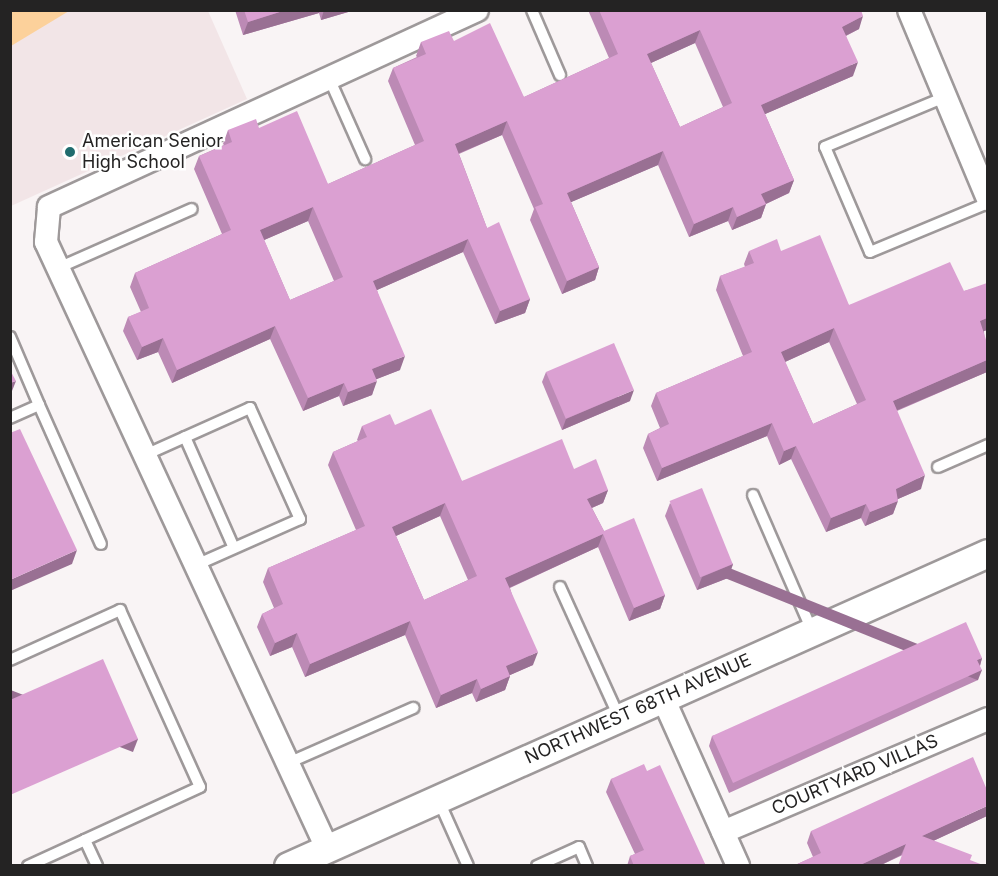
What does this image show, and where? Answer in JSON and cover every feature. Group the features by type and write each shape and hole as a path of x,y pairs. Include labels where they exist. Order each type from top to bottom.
{"street":[{"path":"327,848 46,242 49,207 477,10"},
{"path":"909,10 987,201"},
{"name":"NORTHWEST 68TH AVENUE","path":"288,866 987,553"},
{"path":"663,698 738,866"},
{"name":"COURTYARD VILLAS","path":"723,832 987,719"}],"lane":[{"path":"532,10 560,75"},
{"path":"329,78 365,159"},
{"path":"945,97 825,147 870,252 987,201"},
{"path":"58,268 192,209"},
{"path":"10,337 101,544"},
{"path":"10,418 39,405"},
{"path":"145,455 250,408 300,519 196,565"},
{"path":"185,437 234,548"},
{"path":"938,467 987,445"},
{"path":"753,495 812,632"},
{"path":"560,587 619,717"},
{"path":"10,660 120,610 200,787 28,866"},
{"path":"288,763 413,708"},
{"path":"438,798 468,866"},
{"path":"85,840 97,866"},
{"path":"537,866 579,847 587,866"}],"shaded area":[{"path":"11,10 69,10 69,11 11,46"},
{"name":"American Senior High School","path":"10,11 208,11 247,99 11,206"}],"building":[{"path":"244,10 286,10 248,22"},
{"path":"599,10 861,10 863,16 842,27 858,62 761,105 794,180 761,194 766,204 737,217 733,207 694,224 663,151 567,193 599,267 567,281 535,207 543,204 507,121 455,144 487,228 499,222 530,299 500,311 468,239 373,281 405,356 372,369 377,381 348,392 344,383 308,398 275,326 177,370 163,338 142,347 128,317 149,308 135,273 231,230 199,156 232,142 228,130 256,119 259,128 297,111 328,184 424,141 393,68 426,54 421,42 449,31 454,41 490,23 524,97 618,54","holes":["700,30 732,103 680,127 647,54","313,207 343,277 290,300 260,230"]},
{"path":"820,235 849,305 950,262 964,291 987,283 987,318 980,321 987,343 987,360 893,401 925,475 896,489 898,501 870,512 866,504 831,518 796,446 784,451 772,423 662,468 648,434 669,424 656,393 752,352 720,276 754,263 749,251 777,239 781,251","holes":["834,328 866,400 813,424 781,352"]},
{"path":"614,343 634,390 566,419 546,372"},
{"path":"10,370 16,381 10,383"},
{"path":"431,409 462,481 562,439 574,469 596,459 608,490 587,499 604,531 634,518 665,595 634,608 603,534 505,578 538,652 506,666 510,676 481,689 477,679 441,695 410,621 310,664 297,633 275,643 262,614 283,604 268,568 365,526 333,452 367,437 362,426 390,414 395,425","holes":["445,503 477,576 424,600 392,527"]},
{"path":"20,429 77,550 10,580 10,433"},
{"path":"702,488 733,564 700,577 670,501"},
{"path":"966,622 982,658 977,660 982,670 733,783 712,736"},
{"path":"103,659 138,739 10,795 10,700"},
{"path":"973,757 987,790 987,806 922,836 972,855 970,860 983,866 898,866 906,844 858,866 793,866 821,853 811,831"},
{"path":"644,764 647,771 660,765 706,866 634,866 630,856 644,850 611,779"}],"place":[{"name":"American Senior High School","path":"70,152"}]}
